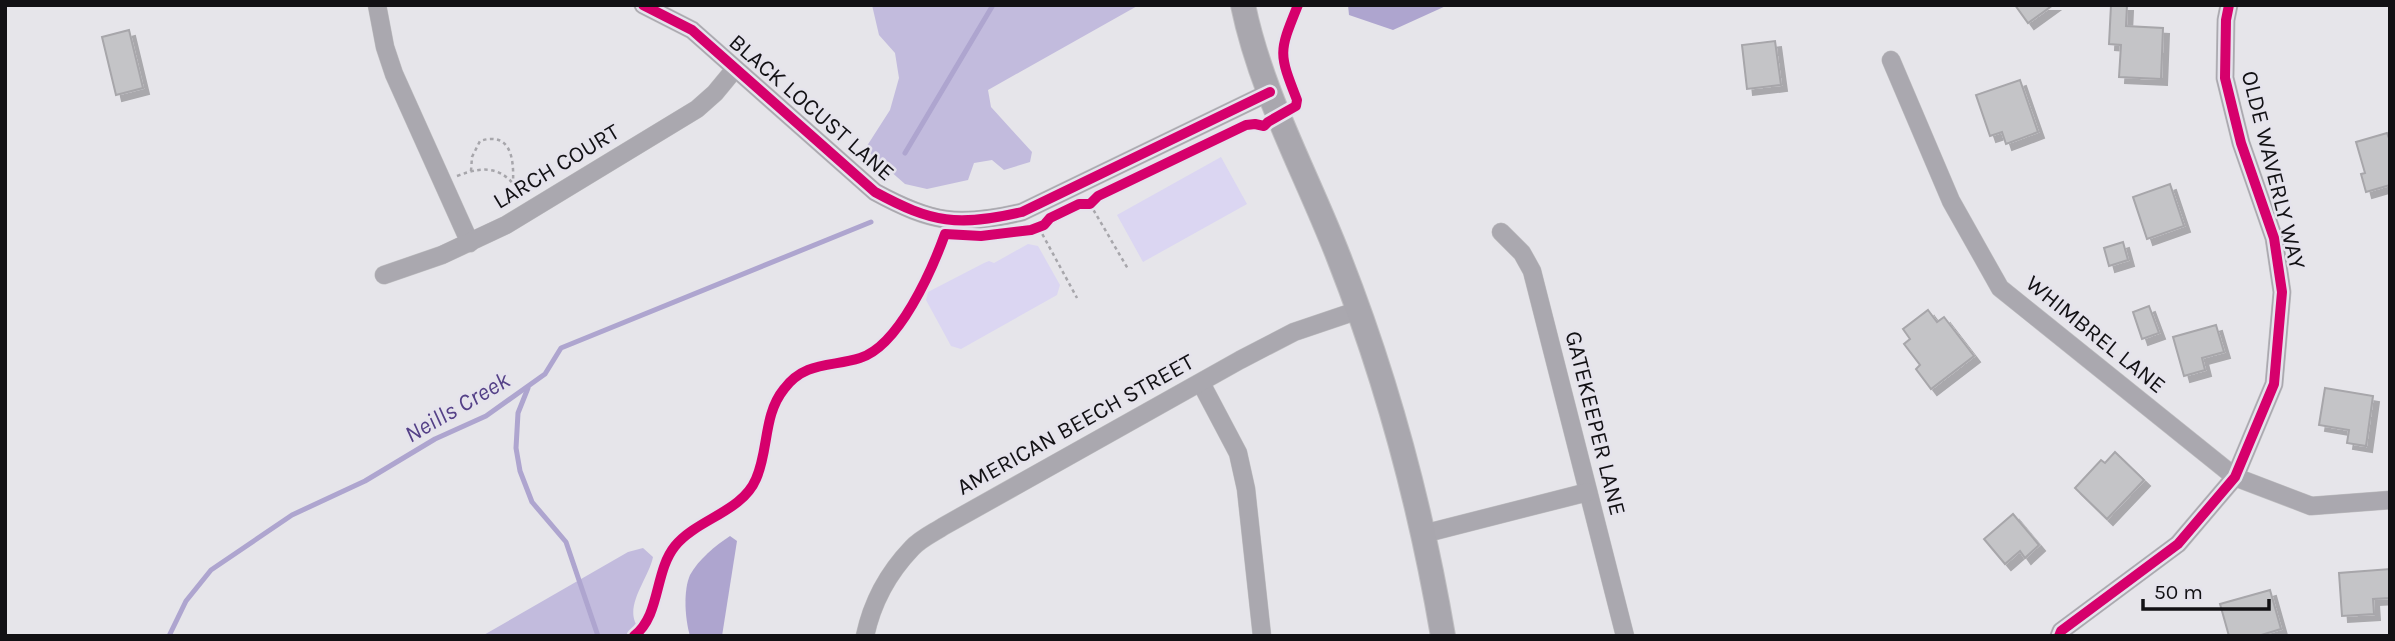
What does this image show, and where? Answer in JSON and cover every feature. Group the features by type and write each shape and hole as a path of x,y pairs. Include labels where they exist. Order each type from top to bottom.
{"street":[{"path":"377,5 385,47 394,74 470,243"},
{"name":"BLACK LOCUST LANE","path":"643,5 692,30 734,70 875,192 909,211 935,218 965,221 992,219 1022,212 1270,92"},
{"path":"1244,5 1252,40 1270,92 1359,310 1396,425 1423,534 1443,636"},
{"name":"OLDE WAVERLY WAY","path":"2059,636 2061,631 2178,544 2235,477 2274,384 2282,292 2274,238 2241,143 2225,78 2226,20 2229,5"},
{"name":"WHIMBREL LANE","path":"1891,60 1951,201 2000,288 2235,477 2312,506 2390,500"},
{"name":"LARCH COURT","path":"384,275 470,243 506,225 697,109 734,70"},
{"name":"GATEKEEPER LANE","path":"1501,232 1522,253 1532,271 1625,636"},
{"name":"AMERICAN BEECH STREET","path":"865,636 870,614 888,579 913,546 1240,360 1294,332 1359,310"},
{"path":"1201,383 1232,441 1241,465 1262,636"},
{"path":"1423,534 1588,492"}],"path":[{"path":"471,170 472,157 480,141 499,139 507,146 512,156 513,182"},
{"path":"457,176 471,170 493,170 504,174 513,182 522,196"},
{"path":"1089,202 1128,270"},
{"path":"1039,226 1077,298"}],"shaded area":[{"path":"872,5 1139,5 988,90 991,107 1032,152 1030,162 1004,170 992,160 974,163 968,180 927,189 905,184 865,149 890,110 899,78 895,53 879,35"},
{"path":"1348,5 1448,5 1393,30 1349,15"},
{"path":"1221,157 1247,204 1143,262 1117,215"},
{"path":"1028,244 1038,246 1060,285 1057,295 961,349 951,346 926,300 928,292 984,263 994,263"},
{"path":"730,536 737,541 722,636 690,636 686,589 690,575 708,553"},
{"path":"643,548 653,557 636,598 633,614 636,624 646,636 482,636 628,552"}],"building":[{"path":"2015,5 2053,5 2028,23"},
{"path":"2111,5 2127,5 2126,26 2163,28 2161,79 2119,77 2121,45 2109,44"},
{"path":"129,30 143,88 116,95 102,37"},
{"path":"1775,41 1781,85 1747,89 1742,45"},
{"path":"2020,80 2038,132 2006,144 2002,132 1990,136 1976,95"},
{"path":"2387,133 2390,141 2390,185 2366,192 2361,174 2365,173 2356,142"},
{"path":"2170,184 2184,226 2147,239 2133,197"},
{"path":"2123,242 2128,260 2109,266 2104,248"},
{"path":"2149,306 2159,333 2142,339 2133,312"},
{"path":"1928,310 1937,322 1944,317 1974,356 1931,389 1916,369 1920,365 1904,344 1910,339 1903,329"},
{"path":"2216,325 2224,352 2202,358 2205,370 2184,376 2173,337"},
{"path":"2325,388 2373,396 2366,446 2347,443 2349,430 2319,425"},
{"path":"2115,452 2144,480 2107,519 2075,488 2101,460 2105,463"},
{"path":"2013,514 2039,545 2025,558 2020,551 2005,564 1984,539"},
{"path":"2390,569 2390,598 2373,599 2374,614 2342,616 2339,573"},
{"path":"2270,590 2281,629 2258,636 2229,636 2220,604"}],"waterway":[{"name":"Neills Creek","path":"905,153 993,5"},
{"name":"Neills Creek","path":"169,636 186,601 211,570 292,515 365,481 435,439 486,416 545,374 561,348 871,222"},
{"path":"528,388 518,413 516,448 520,471 532,502 566,542 598,636"}],"cycle path":[{"path":"643,5 692,30 875,192 913,210 946,219 980,220 1022,212 1270,92"},
{"path":"634,636 649,617 668,556 675,546 695,529 741,500 756,479 769,421 784,389 792,380 810,369 860,358 888,339 923,286 945,234 981,236 1031,230 1079,204 1090,204 1098,196 1246,125 1264,126 1296,106 1297,100 1286,72 1283,52 1298,5"},
{"path":"2059,636 2061,631 2178,544 2235,477 2274,384 2282,292 2274,238 2241,143 2225,78 2226,20 2229,5"}]}
